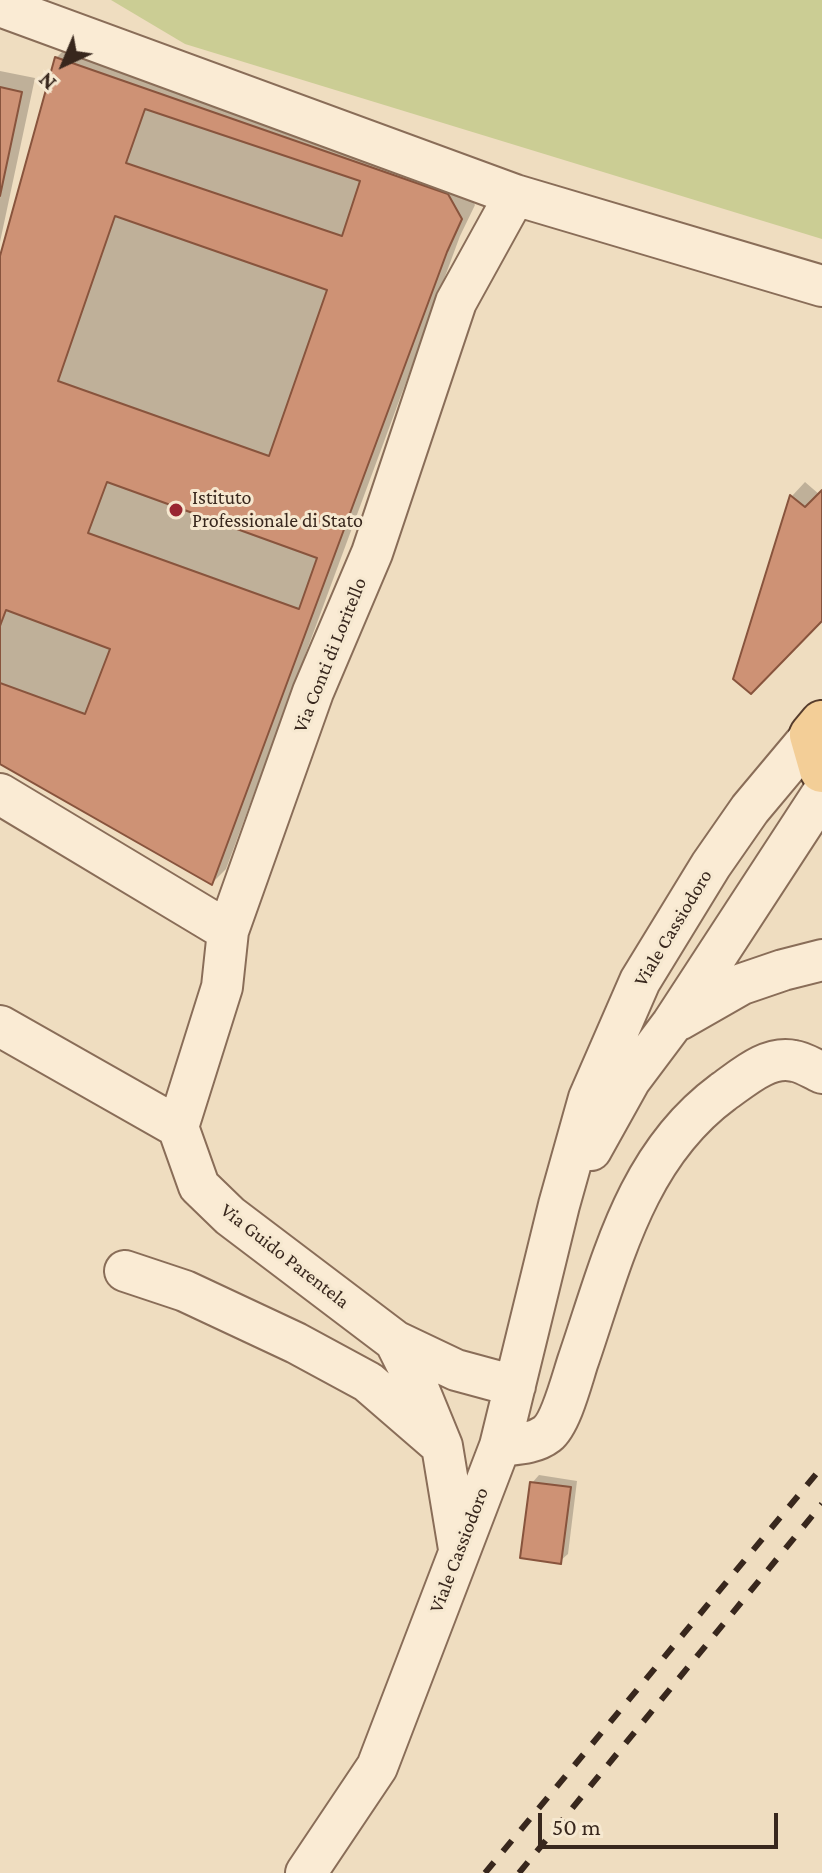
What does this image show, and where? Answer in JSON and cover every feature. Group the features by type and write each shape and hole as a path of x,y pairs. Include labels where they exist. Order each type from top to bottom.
{"street":[{"path":"0,6 515,195 822,286"},
{"name":"Via Conti di Loritello","path":"178,1127 222,987 228,931 313,692 372,553 456,302 515,195"},
{"name":"Viale Cassiodoro","path":"306,1873 377,1767 500,1446 559,1205 589,1098 640,981 711,865 750,809 819,743"},
{"path":"750,809 822,791"},
{"name":"Viale Cassiodoro","path":"559,1205 630,1080 672,1024 822,791"},
{"path":"0,794 228,931"},
{"path":"672,1024 742,984 822,960"},
{"path":"0,1026 178,1127"},
{"path":"500,1446 528,1443 549,1433 563,1406 616,1249 642,1185 669,1143 700,1109 771,1061 793,1060 822,1073"},
{"name":"Via Guido Parentela","path":"178,1127 199,1186 230,1216 395,1341"},
{"path":"125,1271 185,1291 296,1343 368,1382 442,1446"},
{"path":"395,1341 456,1370 515,1386"},
{"path":"395,1341 442,1446 459,1550"}],"green space":[{"path":"111,0 822,0 822,239 185,44"}],"building":[{"name":"Istituto Professionale di Stato","path":"55,57 448,194 462,219 447,252 212,885 0,764 0,256"},
{"path":"0,87 22,92 0,196"},
{"path":"145,109 360,181 342,236 126,163"},
{"path":"115,216 327,290 269,456 58,381"},
{"path":"107,482 317,558 299,609 88,533"},
{"path":"822,490 822,621 751,694 733,679 790,495 805,507"},
{"path":"6,610 110,649 85,714 0,683 0,626"},
{"path":"530,1482 571,1487 561,1564 520,1558"}],"railway":[{"path":"485,1873 822,1467"},
{"path":"519,1873 822,1504"}],"place":[{"name":"Istituto Professionale di Stato","path":"176,510"}]}
